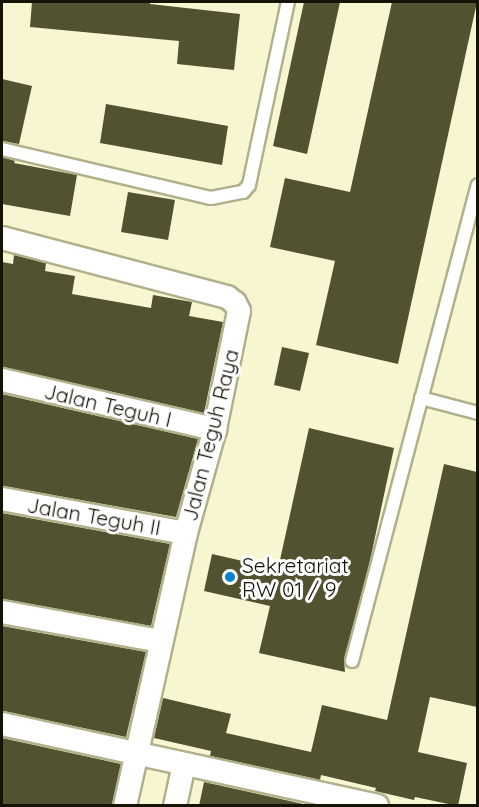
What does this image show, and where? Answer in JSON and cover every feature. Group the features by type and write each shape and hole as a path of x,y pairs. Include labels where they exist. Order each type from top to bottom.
{"street":[{"name":"Jalan Teguh Raya","path":"2,238 227,297 235,303 239,311 215,429 186,533 160,641 125,806"},
{"name":"Jalan Teguh I","path":"2,380 215,429"},
{"name":"Jalan Teguh II","path":"2,499 186,533"},
{"path":"2,612 160,641"},
{"path":"2,724 184,764 328,800 376,806"},
{"path":"175,806 184,764"}],"lane":[{"path":"2,149 211,198 243,192 249,185 288,2"},
{"path":"352,661 477,184"},
{"path":"421,398 477,413"}],"building":[{"path":"32,2 150,2 150,4 240,14 234,70 177,64 179,41 30,27"},
{"path":"304,2 340,2 307,154 273,146"},
{"path":"392,2 477,2 398,364 316,345 335,261 270,247 285,178 350,192"},
{"path":"2,79 32,86 19,144 2,141"},
{"path":"106,104 228,126 222,165 100,143"},
{"path":"2,157 15,161 14,163 77,175 70,216 2,204"},
{"path":"128,192 175,200 168,240 121,232"},
{"path":"14,255 46,263 45,271 75,276 72,294 151,308 153,295 192,302 189,316 223,322 204,413 2,367 2,262 13,264"},
{"path":"282,347 309,353 300,391 274,385"},
{"path":"2,394 198,439 176,517 2,486"},
{"path":"309,428 394,448 368,570 344,659 345,672 259,653 270,606 204,591 212,554 278,569"},
{"path":"444,464 477,472 477,707 430,697 418,752 467,763 458,806 415,797 414,800 321,775 320,780 210,756 211,751 154,738 163,698 231,714 226,733 311,752 322,705 387,720"},
{"path":"2,513 170,544 151,626 2,599"},
{"path":"2,626 146,652 126,737 2,711"},
{"path":"2,738 121,764 112,806 2,806"},
{"path":"204,782 312,806 199,806"}],"place":[{"name":"Sekretariat RW 01 / 9","path":"230,577"}]}
